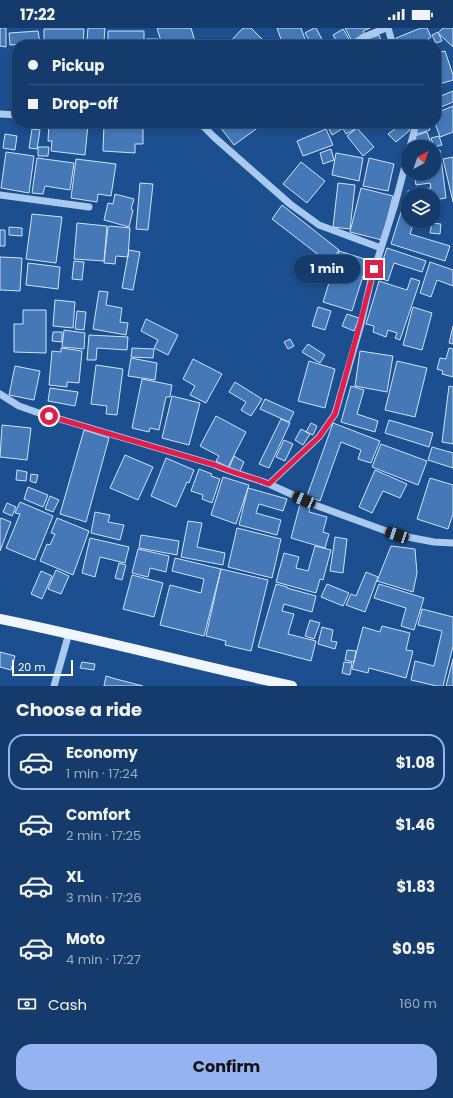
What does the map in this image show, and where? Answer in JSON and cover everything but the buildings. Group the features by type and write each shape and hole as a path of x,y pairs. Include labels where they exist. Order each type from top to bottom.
{"main road":[{"path":"0,619 69,633 292,686"}],"street":[{"path":"360,40 387,28 391,40"},
{"path":"0,115 12,115"},
{"path":"205,128 279,195 319,225 381,248"},
{"path":"412,140 414,128"},
{"path":"269,484 319,437 335,414 371,280 402,180"},
{"path":"0,195 89,207"},
{"path":"0,394 18,406 36,412 215,465 247,476 269,484 315,505 397,535 434,542 453,543"},
{"path":"54,686 69,633"}],"route":[{"path":"49,416 215,465 269,484 284,472 292,462 319,437 335,414 374,269"}]}
